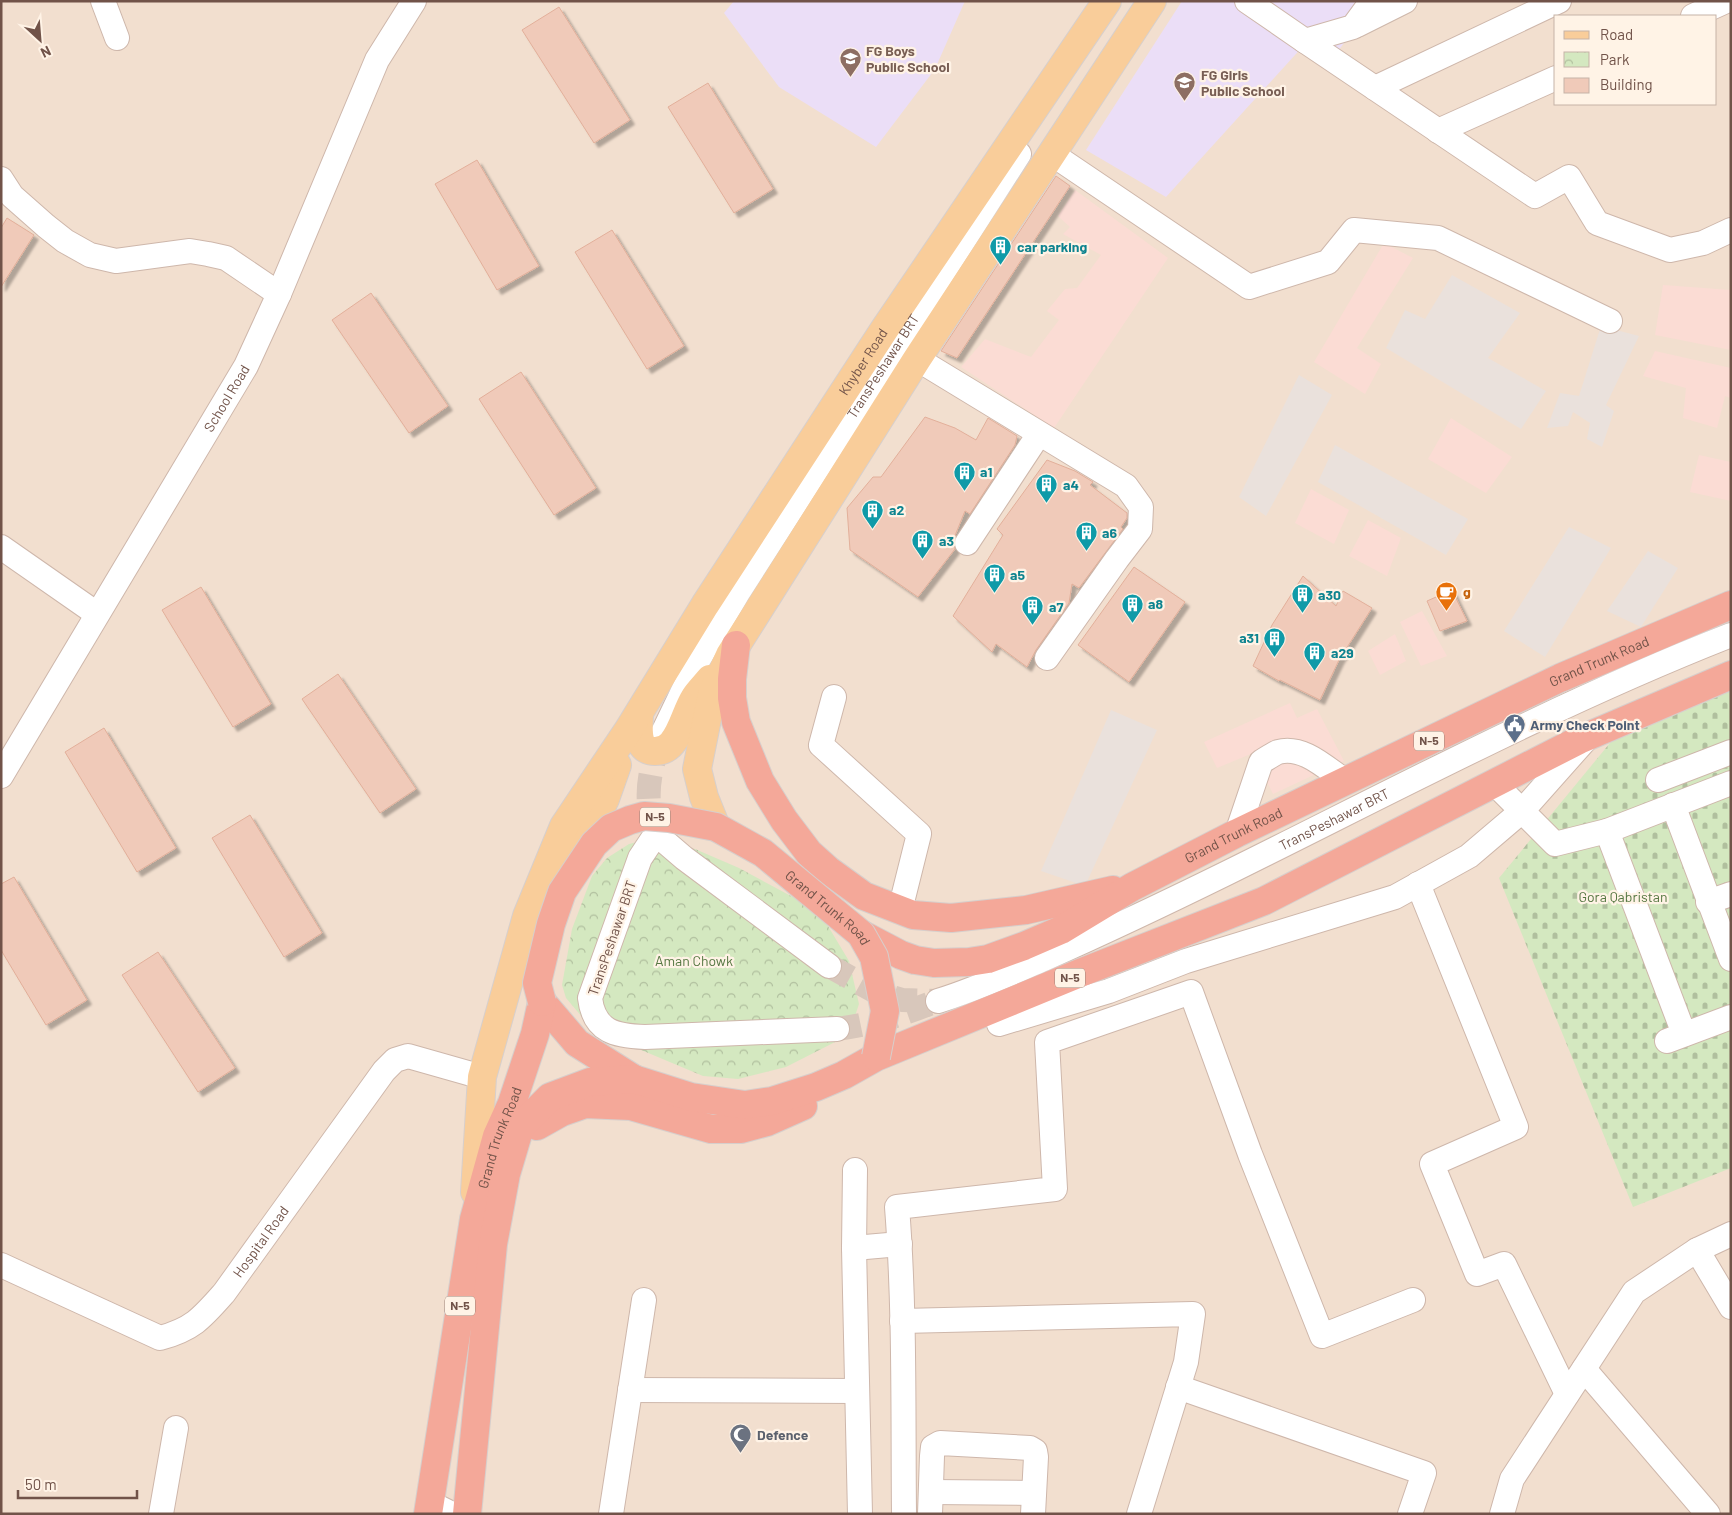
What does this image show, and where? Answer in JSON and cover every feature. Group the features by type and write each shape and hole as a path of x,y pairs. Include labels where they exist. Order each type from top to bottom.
{"highway":[{"name":"Grand Trunk Road","path":"437,1510 474,1219 497,1136 512,1103 534,1034 542,1002 537,983 551,924 562,892 594,844 611,828 644,816 669,818 716,827 763,853 861,934 888,949 915,960 934,963 979,961 1024,946 1061,930 1132,886 1237,833 1560,678 1731,605"},
{"path":"733,650 732,698 736,722 760,781 784,820 809,853 828,870 864,896 913,915 951,918 1026,910 1132,886"},
{"name":"Grand Trunk Road","path":"467,1514 493,1244 506,1174 520,1127 550,1097 590,1082 634,1079 691,1097 745,1105 772,1101 816,1087 844,1075 876,1057 1080,973 1264,902 1589,736 1731,674"},
{"path":"506,1174 538,1124 562,1112 585,1104 631,1106 711,1129 741,1129 767,1122 841,1089 946,1048 1218,928 1264,902"},
{"path":"861,934 874,957 885,1011 876,1057"},
{"path":"542,1002 577,1043 634,1079"}],"main road":[{"name":"Khyber Road","path":"634,721 705,605 884,330 1107,1"},
{"path":"716,827 704,797 698,769 712,694 733,650 908,350 1052,154 1152,1"},
{"path":"634,721 641,743 646,748 652,751 665,748 672,743 694,698 733,650"},
{"path":"562,892 605,799 634,721"},
{"path":"474,1219 482,1077 527,916 564,826 634,721"}],"street":[{"path":"103,1 117,38"},
{"name":"School Road","path":"1,776 246,366 279,294 377,60 414,1"},
{"name":"TransPeshawar BRT","path":"660,739 697,662 765,548 908,350 1118,1"},
{"path":"1247,1 1534,196 1569,177 1597,223 1670,250 1704,243 1731,230"},
{"path":"1353,27 1372,1"},
{"path":"1305,41 1353,27 1405,1"},
{"path":"1374,88 1559,1"},
{"path":"1695,15 1726,1"},
{"path":"1438,131 1554,79"},
{"path":"1052,154 1249,287 1328,262 1354,230 1438,238 1610,321"},
{"path":"1,179 12,196 46,226 64,241 90,255 116,261 190,251 208,254 226,258 279,294"},
{"path":"908,350 1039,434 1126,486 1141,507 1140,530 1117,559 1047,658"},
{"path":"967,543 1039,434"},
{"path":"1,547 97,614"},
{"name":"TransPeshawar BRT","path":"938,1001 979,987 1091,938 1199,887 1545,716 1662,662 1731,635"},
{"path":"834,697 821,744 919,834 900,910"},
{"path":"999,1024 1109,991 1186,961 1396,897 1469,856 1522,811 1589,736"},
{"path":"1237,833 1261,762 1277,752 1303,753 1346,781"},
{"path":"1658,780 1731,752"},
{"path":"1494,783 1555,844 1607,831 1731,783"},
{"path":"1673,805 1731,959"},
{"path":"1607,831 1676,1038 1731,1017"},
{"name":"TransPeshawar BRT","path":"829,966 684,858 656,834 640,858 590,998 594,1016 612,1033 624,1036 645,1037 837,1029"},
{"path":"1418,884 1516,1127 1432,1164 1477,1274 1504,1264 1567,1394"},
{"path":"1708,902 1731,894"},
{"path":"904,1514 902,1321 897,1207 1055,1190 1047,1042 1191,992 1250,1154 1322,1336 1413,1300"},
{"name":"Hospital Road","path":"1,1265 160,1338 177,1333 200,1319 224,1293 384,1071 395,1060 408,1056 482,1077"},
{"path":"855,1170 856,1392 860,1514"},
{"path":"1502,1514 1512,1479 1634,1292 1697,1250 1731,1234"},
{"path":"854,1248 900,1244"},
{"path":"1697,1250 1731,1307"},
{"path":"611,1514 644,1300"},
{"path":"902,1321 1193,1314 1186,1362 1139,1514"},
{"path":"1584,1369 1708,1514"},
{"path":"1178,1387 1424,1473 1410,1514"},
{"path":"630,1390 856,1392"},
{"path":"161,1514 176,1428"},
{"path":"940,1443 1030,1448 1035,1451 1036,1457 1034,1503 930,1503 933,1447 940,1443"}],"shaded area":[{"path":"1,1 1731,1 1731,1514 1,1514"},
{"name":"FG Boys Public School","path":"734,1 965,1 935,69 876,147 779,87 724,13"},
{"name":"FG Girls Public School","path":"1182,1 1374,1 1336,54 1305,44 1166,197 1086,150"},
{"path":"1075,190 1168,258 1054,428 961,367 985,339 1031,357 1059,320 1047,311 1065,289 1077,288 1101,255 1063,234 1070,227 1058,216"},
{"path":"1384,243 1413,258 1357,348 1381,364 1365,394 1314,362"},
{"path":"1452,275 1520,313 1488,358 1546,391 1521,429 1386,348 1405,310 1425,319"},
{"path":"1663,285 1731,290 1731,350 1655,335"},
{"path":"1601,326 1639,336 1606,405 1614,411 1602,447 1587,439 1590,423 1573,412 1568,426 1547,428 1560,393 1579,396"},
{"path":"1655,351 1731,368 1731,398 1725,396 1717,428 1683,418 1686,388 1643,376"},
{"path":"1299,375 1332,395 1266,516 1239,497"},
{"path":"1451,418 1512,457 1486,493 1428,459"},
{"path":"1335,445 1468,519 1446,555 1318,482"},
{"path":"1699,455 1731,462 1731,501 1690,492"},
{"path":"1311,489 1349,510 1334,544 1295,523"},
{"path":"1368,520 1401,538 1387,576 1349,556"},
{"path":"1569,527 1611,548 1545,657 1504,631"},
{"path":"1648,551 1678,568 1641,627 1607,611"},
{"path":"1422,611 1447,656 1421,666 1400,622"},
{"path":"1395,634 1406,661 1380,675 1368,651"},
{"path":"1290,703 1297,718 1317,709 1344,761 1273,794 1253,753 1217,768 1204,742"},
{"path":"1111,710 1157,730 1085,886 1041,871"}],"green space":[{"name":"Gora Qabristan","path":"1731,678 1731,1168 1633,1207 1499,878 1619,732"},
{"name":"Aman Chowk","path":"646,840 695,849 739,868 804,903 828,926 849,961 859,1004 853,1022 839,1040 786,1067 738,1079 703,1076 615,1039 588,1024 566,998 562,985 572,929 592,876 607,858 629,844"}],"building":[{"path":"559,7 630,120 594,143 522,30"},
{"path":"708,83 773,189 734,213 668,107"},
{"path":"477,160 539,266 497,290 435,184"},
{"name":"car parking","path":"1056,176 1070,186 957,358 941,351"},
{"path":"7,218 34,235 1,287 1,228"},
{"path":"612,230 684,346 647,369 575,252"},
{"path":"371,293 448,406 409,433 332,320"},
{"path":"521,372 596,488 554,515 479,399"},
{"path":"925,417 955,428 976,440 988,418 1017,436 1015,445 970,514 965,511 954,538 955,549 918,597 850,550 847,508 873,477 881,477"},
{"path":"1047,460 1075,471 1093,482 1090,485 1127,513 1127,518 1121,527 1123,529 1079,588 1072,584 1069,603 1036,650 1027,667 996,644 992,652 953,616 1003,535 997,529"},
{"name":"a8","path":"1134,567 1185,602 1129,682 1078,645"},
{"path":"1303,576 1336,606 1343,591 1372,608 1339,660 1320,700 1279,681 1253,666 1272,625"},
{"path":"201,587 271,704 233,727 162,610"},
{"name":"g","path":"1452,590 1467,621 1440,631 1427,601"},
{"path":"338,674 416,789 380,813 302,699"},
{"path":"104,728 176,848 137,872 65,752"},
{"path":"250,815 322,933 284,957 212,838"},
{"path":"14,877 87,1000 46,1025 1,950 1,884"},
{"path":"158,952 235,1068 198,1092 122,975"}],"tunnel":[{"path":"656,834 650,809 649,786 650,775 660,739"},
{"path":"829,966 876,992 902,1000 938,1001"},
{"path":"837,1029 884,1019 929,1004"}],"place":[{"name":"FG Boys Public School","path":"850,78"},
{"name":"FG Girls Public School","path":"1185,102"},
{"name":"car parking","path":"1001,266"},
{"name":"a1","path":"964,491"},
{"name":"a4","path":"1047,504"},
{"name":"a2","path":"873,529"},
{"name":"a6","path":"1086,552"},
{"name":"a3","path":"923,560"},
{"name":"a5","path":"994,594"},
{"name":"g","path":"1447,611"},
{"name":"a30","path":"1302,614"},
{"name":"a8","path":"1132,623"},
{"name":"a7","path":"1033,626"},
{"name":"a31","path":"1275,657"},
{"name":"a29","path":"1315,672"},
{"name":"Army Check Point","path":"1514,744"},
{"name":"Defence","path":"741,1454"}]}
